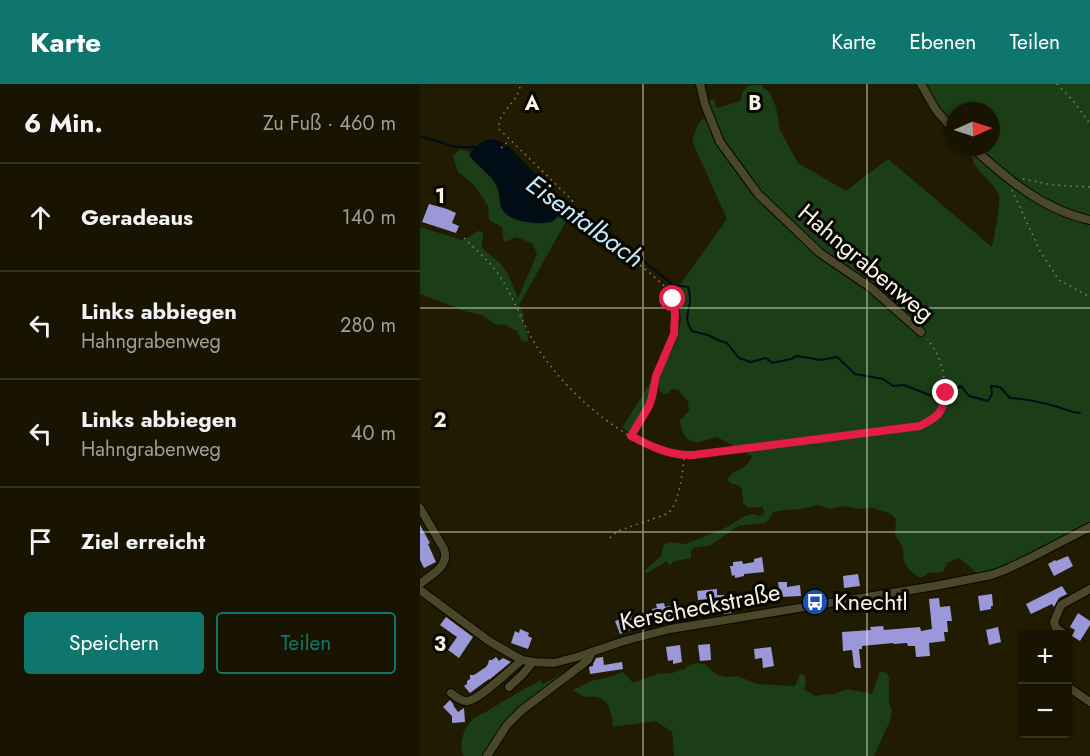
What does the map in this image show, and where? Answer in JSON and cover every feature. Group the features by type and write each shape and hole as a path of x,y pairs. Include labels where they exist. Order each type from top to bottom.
{"street":[{"name":"Hahngrabenweg","path":"700,84 705,105 720,142 758,194 820,254 870,287 921,332"},
{"path":"921,84 936,110 946,122"},
{"path":"982,156 1005,176 1048,205 1073,216 1090,220"},
{"path":"420,508 446,556 441,566 420,584"},
{"name":"Kerscheckstraße","path":"420,590 489,641 522,660 560,662 670,629 985,576 1005,570 1090,527"},
{"path":"1059,630 1054,622 1061,605 1090,589"},
{"path":"487,756 507,725 522,710 583,664 592,652"},
{"path":"451,693 461,700 469,701 522,660"},
{"path":"509,687 533,662"},
{"path":"1072,690 1090,702"}],"path":[{"path":"1057,84 1090,124"},
{"path":"520,87 519,94 499,122 499,129 508,142 572,200 578,215 670,291 675,313 674,334 656,376 649,406 631,436"},
{"path":"501,148 508,142"},
{"path":"1005,176 1040,251 1059,280 1090,297"},
{"path":"1022,179 1053,185 1090,187"},
{"name":"Hahngrabenweg","path":"464,238 498,274 536,346 563,382 587,406 631,436 657,448 684,456 920,426 935,418 943,409 946,393 942,367 936,351 921,332"},
{"path":"610,538 616,532 671,511 682,474 684,456"}],"green space":[{"path":"924,84 1090,84 1090,218 1050,203 1025,187 987,156 1000,156 1000,102 946,102 946,117"},
{"path":"761,85 770,93 776,107 780,130 798,163 846,191 888,159 992,247 999,196 993,185 976,167 971,156 977,156 1019,191 1042,206 1090,224 1090,523 1004,566 978,574 959,558 947,563 943,572 930,572 921,578 905,564 902,546 895,533 896,519 891,514 873,508 860,509 842,506 830,509 818,505 773,512 765,523 738,526 711,545 694,548 691,551 691,558 675,561 669,566 667,561 647,573 644,571 661,556 664,544 670,542 686,544 727,527 743,517 764,514 762,507 749,508 743,503 742,490 739,485 727,480 744,467 752,456 717,437 700,442 687,438 682,431 680,420 689,411 688,402 678,390 672,389 667,394 662,393 659,389 663,368 679,331 681,318 678,301 679,286 727,219 692,141 702,119 713,121 706,101 714,99 717,108 741,101 742,92 748,86"},
{"path":"459,149 471,152 469,155 491,178 497,187 501,207 507,215 525,222 551,222 559,213 561,204 568,218 519,305 524,315 528,337 526,342 521,340 517,331 506,325 495,324 482,315 420,294 420,227 462,240 478,231 483,232 482,248 500,263 508,274 518,298 537,254 533,244 517,237 504,242 502,227 489,220 488,206 474,185 458,172 453,157"},
{"path":"654,376 647,405 629,432 622,428"},
{"path":"698,663 706,665 717,675 737,676 758,684 795,686 800,674 804,675 806,681 804,690 816,696 830,695 847,689 872,694 880,671 887,673 889,702 892,710 890,721 874,756 674,756 672,732 656,721 613,727 607,703 598,698 584,697 573,690 591,681 623,672 633,683 657,674 685,669 688,665"},
{"path":"562,673 564,677 521,709 484,756 464,756 461,748 462,738 473,720 541,680 543,684"}],"shaded area":[{"path":"491,139 505,143 502,149 507,145 559,198 561,208 554,221 527,222 514,219 505,213 500,204 497,186 469,155 478,145"}],"building":[{"path":"429,204 456,213 452,223 459,226 456,233 422,222"},
{"path":"420,525 430,543 428,544 436,562 424,568 420,560"},
{"path":"1068,556 1073,566 1054,576 1048,564"},
{"path":"762,557 764,572 744,574 744,576 735,578 735,575 732,576 730,566 733,566 733,562 742,561 743,564 754,562 754,559"},
{"path":"858,574 860,586 844,588 843,576"},
{"path":"778,582 787,582 787,587 800,585 801,596 780,597"},
{"path":"1062,586 1067,594 1059,598 1054,607 1052,604 1031,614 1026,604"},
{"path":"717,589 717,595 724,595 726,606 729,605 731,613 720,612 718,602 709,603 709,599 698,600 697,591"},
{"path":"992,594 991,609 980,611 978,596"},
{"path":"939,598 940,607 950,606 952,621 947,621 948,632 944,632 945,641 929,643 930,656 916,657 915,646 908,646 907,643 862,646 862,649 859,649 861,668 855,668 852,650 843,651 842,632 871,630 870,627 883,626 884,630 920,627 921,631 932,629 929,599"},
{"path":"664,603 665,607 670,606 672,618 654,621 652,609 657,608 656,604"},
{"path":"1078,613 1090,621 1080,641 1072,636 1075,630 1070,627"},
{"path":"632,615 636,628 620,634 615,621"},
{"path":"446,617 473,637 459,658 448,650 457,637 440,625"},
{"path":"998,627 1001,642 989,645 986,630"},
{"path":"520,629 529,633 528,636 532,638 528,649 511,643 515,631 519,633"},
{"path":"710,644 711,660 700,661 698,645"},
{"path":"680,645 682,662 673,664 673,660 668,661 666,647"},
{"path":"771,647 774,666 763,668 762,658 755,659 754,649"},
{"path":"496,657 499,661 503,658 511,662 470,693 464,686 470,679 470,675 486,667 489,660"},
{"path":"603,657 604,665 622,662 623,669 590,674 589,667 593,666 596,658"},
{"path":"450,700 458,712 464,708 465,722 452,723 452,716 443,707"}],"waterway":[{"name":"Eisentalbach","path":"420,136 456,147 478,148"},
{"name":"Eisentalbach","path":"557,197 608,232 673,285 688,287 690,302 687,317 692,331 727,343 739,358 751,362 766,358 772,363 797,356 821,360 837,357 855,374 883,379 893,386 904,385 932,396 941,397"},
{"name":"Eisentalbach","path":"948,397 961,386 969,396 988,401 992,394 991,386 1000,387 1010,398 1040,402 1080,413"}],"place":[{"name":"Knechtl","path":"815,602"}],"route":[{"path":"673,299 674,334 656,376 649,406 631,436 645,444 671,453 684,456 920,426 935,418 943,409 946,393"}]}
